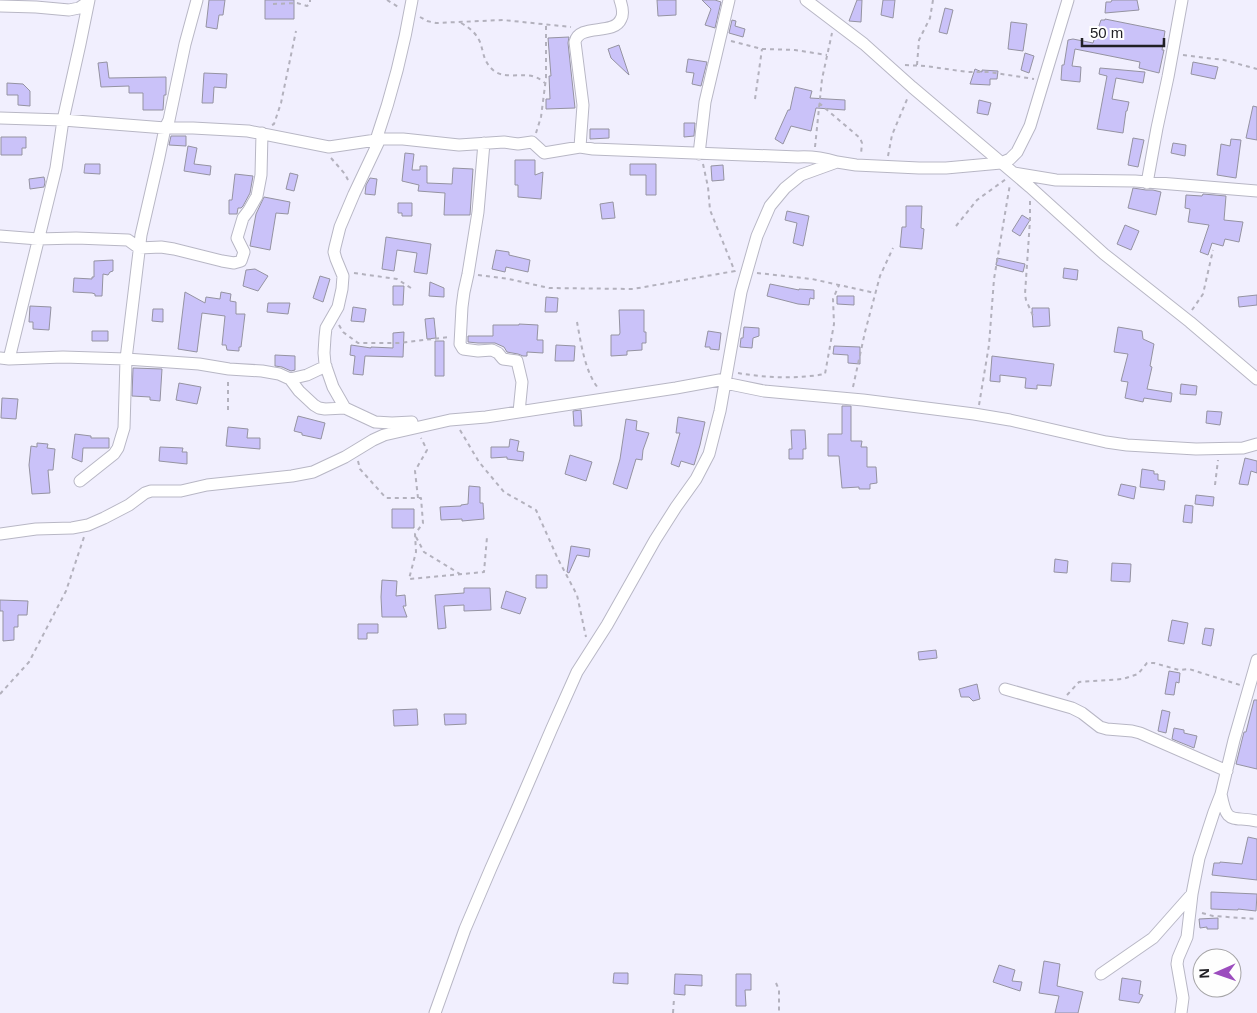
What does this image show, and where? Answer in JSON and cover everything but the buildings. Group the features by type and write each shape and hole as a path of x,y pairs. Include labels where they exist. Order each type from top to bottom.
{"street":[{"path":"80,481 114,454 118,448 124,428 126,359 138,248 165,128 169,120 185,44 197,0"},
{"path":"580,147 583,105 576,38 582,32 600,30 618,24 622,15 620,0"},
{"path":"699,154 705,102 729,0"},
{"path":"806,0 864,44 1012,174 1030,187 1104,254 1186,318 1257,379"},
{"path":"0,118 248,131 329,147 378,139 403,139 459,145 532,142 544,153 580,147 593,150 812,156 856,165 919,168 946,168 1001,163 1017,152 1030,126 1068,0"},
{"path":"1148,183 1182,0"},
{"path":"0,6 69,10 79,8 89,1"},
{"path":"89,1 63,120 56,168 4,359 126,359 262,371 279,374 290,379 314,406 325,409 345,408 375,422 392,423 486,417 676,388 726,378 764,391 851,399 974,414 1127,445 1196,449 1243,448 1257,444"},
{"path":"345,408 333,387 324,353 326,328 338,307 342,289 343,276 334,252 340,227 378,139 406,38 411,5"},
{"path":"0,236 38,239 128,240 138,248 161,247 222,261 234,263 241,261 244,252 237,238 243,218 250,210 257,196 261,175 262,133"},
{"path":"484,143 478,212 462,307 460,344 463,349 492,350 504,359 517,361 522,382 519,412"},
{"path":"435,1013 465,929 576,672 611,617 655,540 696,479 709,454 720,410 742,290 757,236 770,206 800,175 837,162"},
{"path":"1012,174 1056,180 1135,182 1257,190"},
{"path":"290,379 314,372 326,366"},
{"path":"0,534 88,525 128,505 148,492 181,491 207,485 313,472 384,435 452,419"},
{"path":"1181,1013 1183,998 1177,964 1178,958 1187,938 1192,894 1200,858 1221,794 1257,660"},
{"path":"1005,689 1072,708 1100,727 1140,733 1227,771"},
{"path":"1221,794 1226,815 1230,818 1257,821"},
{"path":"1102,974 1153,938 1192,894"}],"path":[{"path":"273,4 306,6 310,4 310,0"},
{"path":"917,65 919,40 930,18 933,0"},
{"path":"411,5 427,22 503,20 546,24 588,31"},
{"path":"812,156 817,136 819,103 827,54 835,21"},
{"path":"459,22 475,33 480,42 484,59 494,72 535,76 545,83"},
{"path":"532,142 541,117 546,78 546,24"},
{"path":"262,133 274,124 296,31"},
{"path":"719,38 762,48 827,54"},
{"path":"755,99 762,48"},
{"path":"1172,54 1224,60 1257,69"},
{"path":"885,63 968,72 989,72 1044,81"},
{"path":"886,166 892,135 912,87"},
{"path":"819,103 862,140 861,157 856,165"},
{"path":"316,144 326,152 345,174 354,194"},
{"path":"699,154 706,174 710,210 742,290"},
{"path":"956,226 977,200 1012,174"},
{"path":"974,414 980,402 989,345 994,279 1012,174"},
{"path":"1030,187 1030,220 1025,294 1034,318"},
{"path":"851,399 875,293 880,276 893,248"},
{"path":"1186,318 1203,294 1213,250"},
{"path":"340,268 349,272 397,279 411,288"},
{"path":"468,274 508,279 549,288 633,289 735,271"},
{"path":"747,272 812,279 875,293"},
{"path":"726,378 755,376 810,377 825,374 834,324 833,300 839,285"},
{"path":"333,314 343,332 358,343 399,343 461,336"},
{"path":"577,322 590,376 607,398"},
{"path":"228,410 229,369"},
{"path":"452,419 479,462 504,492 536,510 577,595 590,651"},
{"path":"416,427 427,450 415,471 418,498 421,498 423,523 415,534 416,552 409,579 484,572 488,537"},
{"path":"1216,485 1222,448"},
{"path":"354,452 360,469 386,498 418,498"},
{"path":"0,694 29,662 66,591 88,525"},
{"path":"415,534 424,552 460,574"},
{"path":"1058,704 1079,682 1123,679 1138,674 1147,663 1189,670 1249,688"},
{"path":"1190,910 1213,916 1257,919"},
{"path":"776,983 779,990 779,1013"},
{"path":"673,1013 674,1000"}]}
